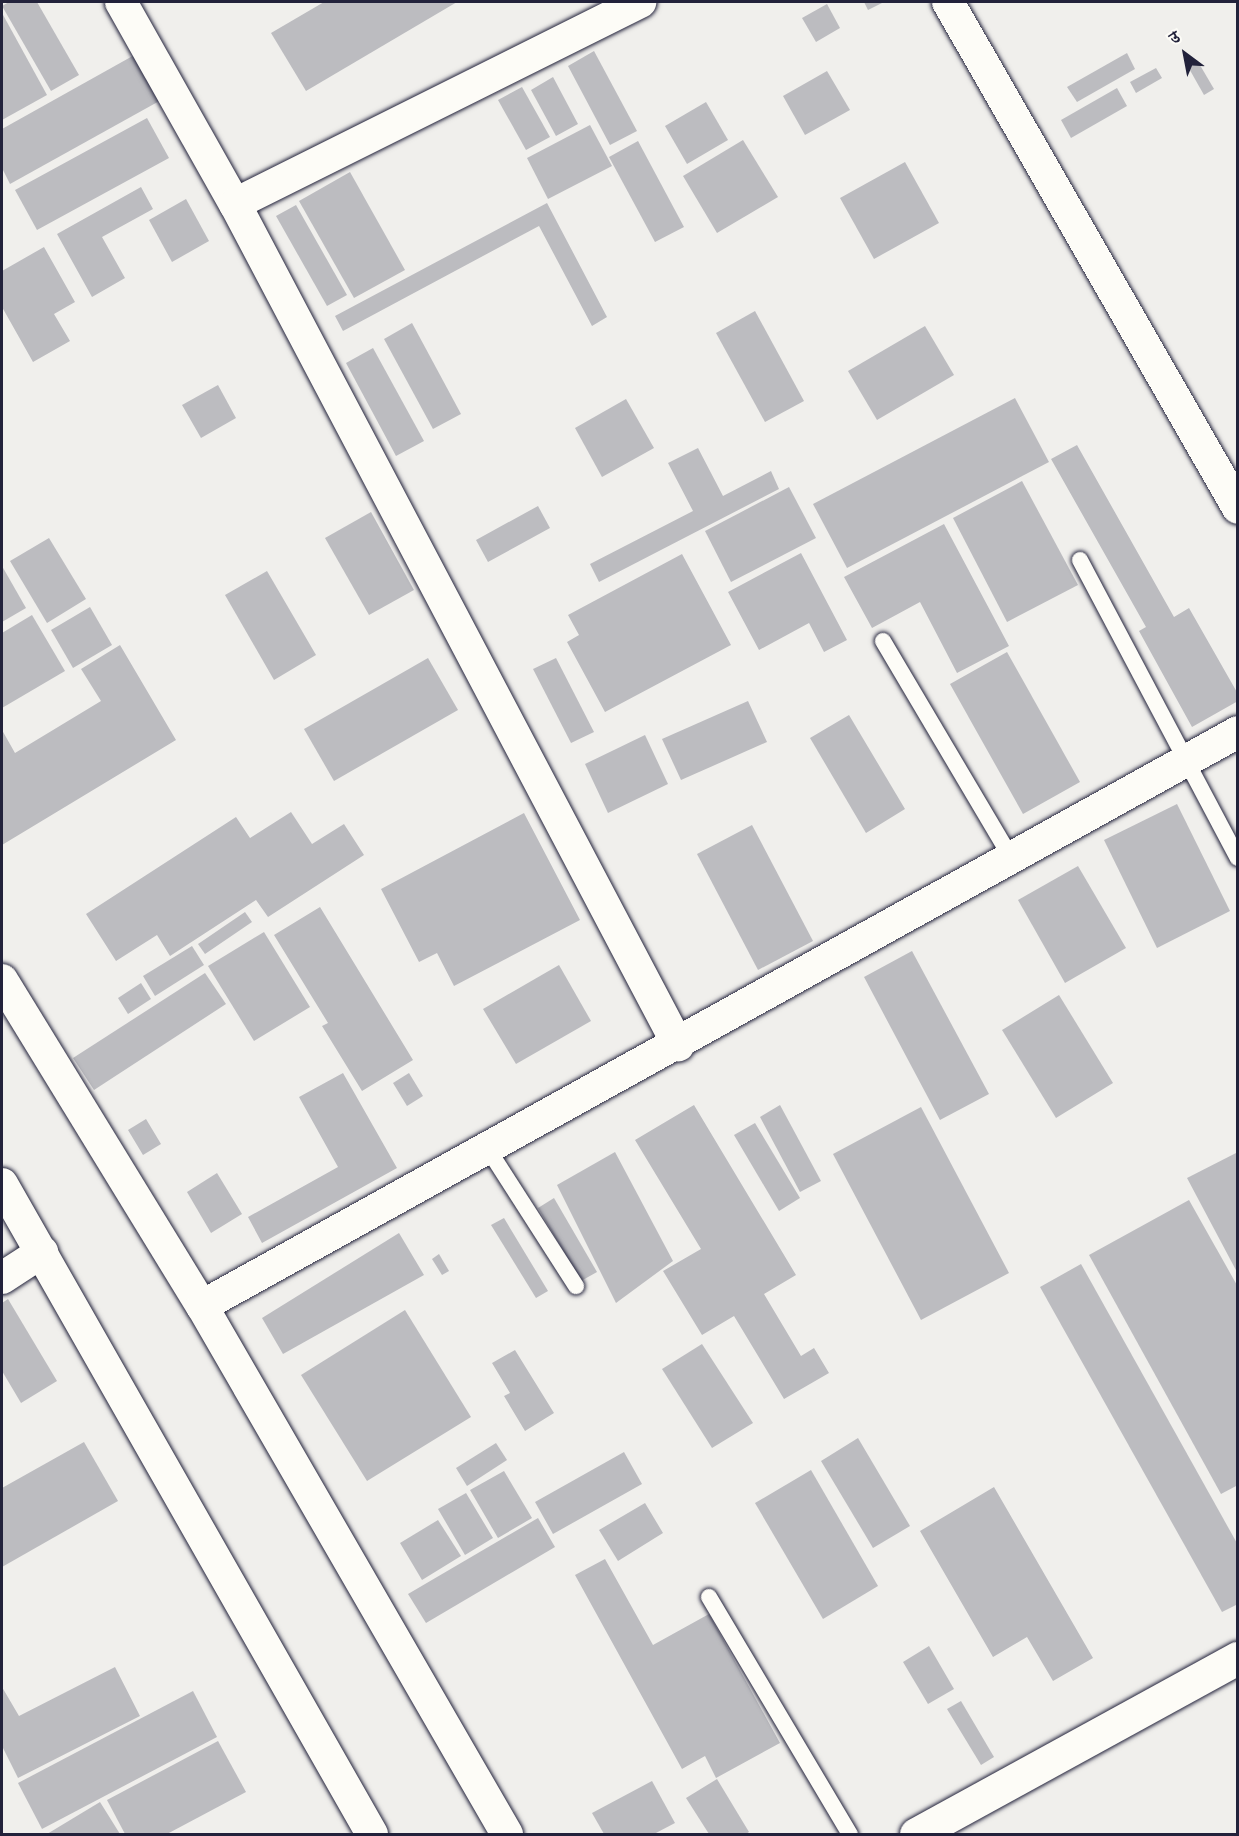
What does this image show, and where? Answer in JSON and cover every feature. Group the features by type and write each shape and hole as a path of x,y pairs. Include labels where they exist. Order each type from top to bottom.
{"street":[{"path":"121,2 235,204 678,1045"},
{"path":"235,204 640,2"},
{"path":"948,2 1238,508"},
{"path":"202,1306 678,1045 1238,732"},
{"path":"2,980 202,1306 507,1834"},
{"path":"2,1184 372,1834"},
{"path":"2,1278 42,1252"},
{"path":"916,1834 1238,1658"}],"lane":[{"path":"1080,560 1238,858"},
{"path":"883,640 1012,859"},
{"path":"488,1149 576,1286"},
{"path":"710,1597 850,1834"}],"building":[{"path":"9,2 37,2 79,75 51,91 2,6"},
{"path":"324,2 457,2 306,91 271,33"},
{"path":"864,2 884,2 868,10"},
{"path":"827,4 840,28 816,42 802,18"},
{"path":"2,13 47,95 2,120"},
{"path":"594,51 637,131 610,145 568,66"},
{"path":"138,53 163,99 10,184 2,168 2,129"},
{"path":"1127,53 1135,69 1077,102 1067,87"},
{"path":"1197,60 1214,89 1204,95 1187,65"},
{"path":"1156,68 1162,78 1136,93 1130,82"},
{"path":"827,71 850,110 805,135 783,96"},
{"path":"553,77 578,124 556,136 531,90"},
{"path":"522,87 550,137 526,150 498,100"},
{"path":"1117,88 1127,106 1071,138 1061,120"},
{"path":"706,102 728,140 687,164 665,126"},
{"path":"147,118 169,158 37,230 15,190"},
{"path":"590,125 612,166 548,199 527,158"},
{"path":"743,140 778,197 717,233 683,176"},
{"path":"638,141 684,227 655,242 609,157"},
{"path":"905,162 939,223 874,259 840,198"},
{"path":"350,172 405,270 354,298 299,201"},
{"path":"141,187 153,209 102,237 125,278 92,297 57,234"},
{"path":"186,199 209,241 172,262 149,220"},
{"path":"547,203 607,317 592,326 539,226 343,331 335,316"},
{"path":"296,205 347,295 327,306 276,216"},
{"path":"44,247 75,302 54,314 70,341 33,362 2,307 2,271"},
{"path":"755,311 804,401 765,422 716,333"},
{"path":"412,323 461,414 433,429 384,339"},
{"path":"925,326 954,375 877,420 848,371"},
{"path":"373,348 424,441 396,456 346,363"},
{"path":"218,385 236,418 201,438 182,405"},
{"path":"1015,398 1049,462 847,568 813,504"},
{"path":"626,399 654,448 602,477 575,428"},
{"path":"1077,445 1174,617 1189,608 1238,694 1238,701 1192,727 1139,631 1146,627 1051,459"},
{"path":"698,448 723,496 771,471 779,489 599,582 590,564 693,511 668,463"},
{"path":"1022,481 1078,585 1007,622 953,518"},
{"path":"789,487 816,538 731,582 705,531"},
{"path":"538,506 550,528 488,562 476,540"},
{"path":"371,512 414,590 369,615 325,538"},
{"path":"944,524 1009,646 957,673 920,602 872,628 844,577"},
{"path":"49,538 86,599 47,623 10,561"},
{"path":"801,553 847,640 824,652 809,623 759,650 728,592"},
{"path":"682,554 731,645 605,712 567,642 579,635 568,615"},
{"path":"2,566 26,608 2,622"},
{"path":"267,571 316,655 274,680 225,595"},
{"path":"90,607 112,645 73,668 51,630"},
{"path":"32,615 65,671 2,708 2,633"},
{"path":"120,645 176,740 2,845 2,730 15,753 101,701 81,669"},
{"path":"1007,652 1080,782 1023,814 950,684"},
{"path":"428,658 458,710 334,781 304,729"},
{"path":"556,658 594,732 571,743 533,669"},
{"path":"748,701 767,742 681,780 662,739"},
{"path":"849,715 905,809 866,833 810,738"},
{"path":"645,735 668,784 608,813 585,764"},
{"path":"1177,804 1230,911 1157,948 1104,840"},
{"path":"291,812 312,844 344,824 364,855 268,917 256,900 170,956 157,935 116,961 86,914 236,817 250,838"},
{"path":"524,813 580,920 454,986 437,953 419,962 381,889"},
{"path":"752,825 813,941 758,970 697,854"},
{"path":"1078,866 1126,948 1065,983 1018,900"},
{"path":"320,907 413,1060 362,1091 322,1026 328,1023 274,935"},
{"path":"245,912 252,922 205,954 198,944"},
{"path":"264,932 310,1007 254,1041 208,966"},
{"path":"192,946 204,965 155,996 143,976"},
{"path":"912,951 989,1094 940,1120 864,977"},
{"path":"559,965 591,1021 516,1064 483,1009"},
{"path":"205,973 226,1004 94,1090 73,1058"},
{"path":"141,983 151,999 128,1014 118,998"},
{"path":"1059,995 1113,1083 1056,1118 1002,1030"},
{"path":"343,1073 397,1168 262,1243 248,1217 338,1167 299,1097"},
{"path":"409,1073 423,1096 407,1106 393,1083"},
{"path":"694,1105 796,1275 764,1294 801,1356 814,1348 829,1373 784,1399 734,1316 702,1335 663,1271 701,1249 635,1140"},
{"path":"780,1105 821,1181 800,1192 760,1117"},
{"path":"921,1107 1009,1273 921,1320 833,1154"},
{"path":"146,1119 161,1144 143,1155 128,1130"},
{"path":"755,1123 800,1198 779,1211 734,1135"},
{"path":"615,1152 673,1261 616,1303 557,1185"},
{"path":"1238,1152 1238,1274 1187,1178"},
{"path":"217,1173 242,1214 211,1233 187,1192"},
{"path":"554,1198 597,1272 581,1281 538,1208"},
{"path":"1189,1200 1238,1287 1238,1485 1221,1494 1089,1255"},
{"path":"504,1218 548,1291 536,1298 491,1225"},
{"path":"399,1233 424,1275 283,1354 262,1318"},
{"path":"439,1254 449,1271 442,1275 432,1259"},
{"path":"1081,1264 1238,1545 1238,1604 1222,1612 1040,1287"},
{"path":"8,1299 57,1381 21,1403 2,1371 2,1303"},
{"path":"405,1310 471,1417 367,1481 301,1375"},
{"path":"702,1344 753,1423 712,1448 662,1369"},
{"path":"515,1350 554,1413 525,1431 504,1396 510,1393 492,1363"},
{"path":"858,1438 910,1526 873,1548 821,1461"},
{"path":"84,1442 118,1501 2,1567 2,1488"},
{"path":"496,1443 507,1460 467,1486 456,1468"},
{"path":"624,1452 642,1484 553,1534 535,1502"},
{"path":"811,1470 878,1586 823,1619 755,1503"},
{"path":"504,1471 532,1518 498,1538 470,1490"},
{"path":"994,1487 1093,1658 1053,1681 1027,1637 993,1657 920,1531"},
{"path":"466,1493 493,1538 465,1555 438,1509"},
{"path":"645,1503 663,1533 618,1561 599,1530"},
{"path":"538,1518 555,1547 426,1623 408,1594"},
{"path":"438,1520 461,1556 422,1580 400,1543"},
{"path":"605,1559 653,1645 709,1614 780,1743 716,1778 705,1756 682,1769 575,1575"},
{"path":"929,1646 954,1689 928,1704 903,1662"},
{"path":"115,1667 140,1716 18,1778 2,1746 2,1687 19,1716"},
{"path":"193,1691 217,1737 42,1829 18,1783"},
{"path":"961,1701 994,1757 981,1765 947,1709"},
{"path":"218,1741 246,1792 167,1834 125,1834 107,1800"},
{"path":"717,1779 749,1832 746,1834 709,1834 686,1798"},
{"path":"652,1781 675,1823 654,1834 604,1834 592,1813"},
{"path":"100,1802 120,1834 47,1834"}]}
